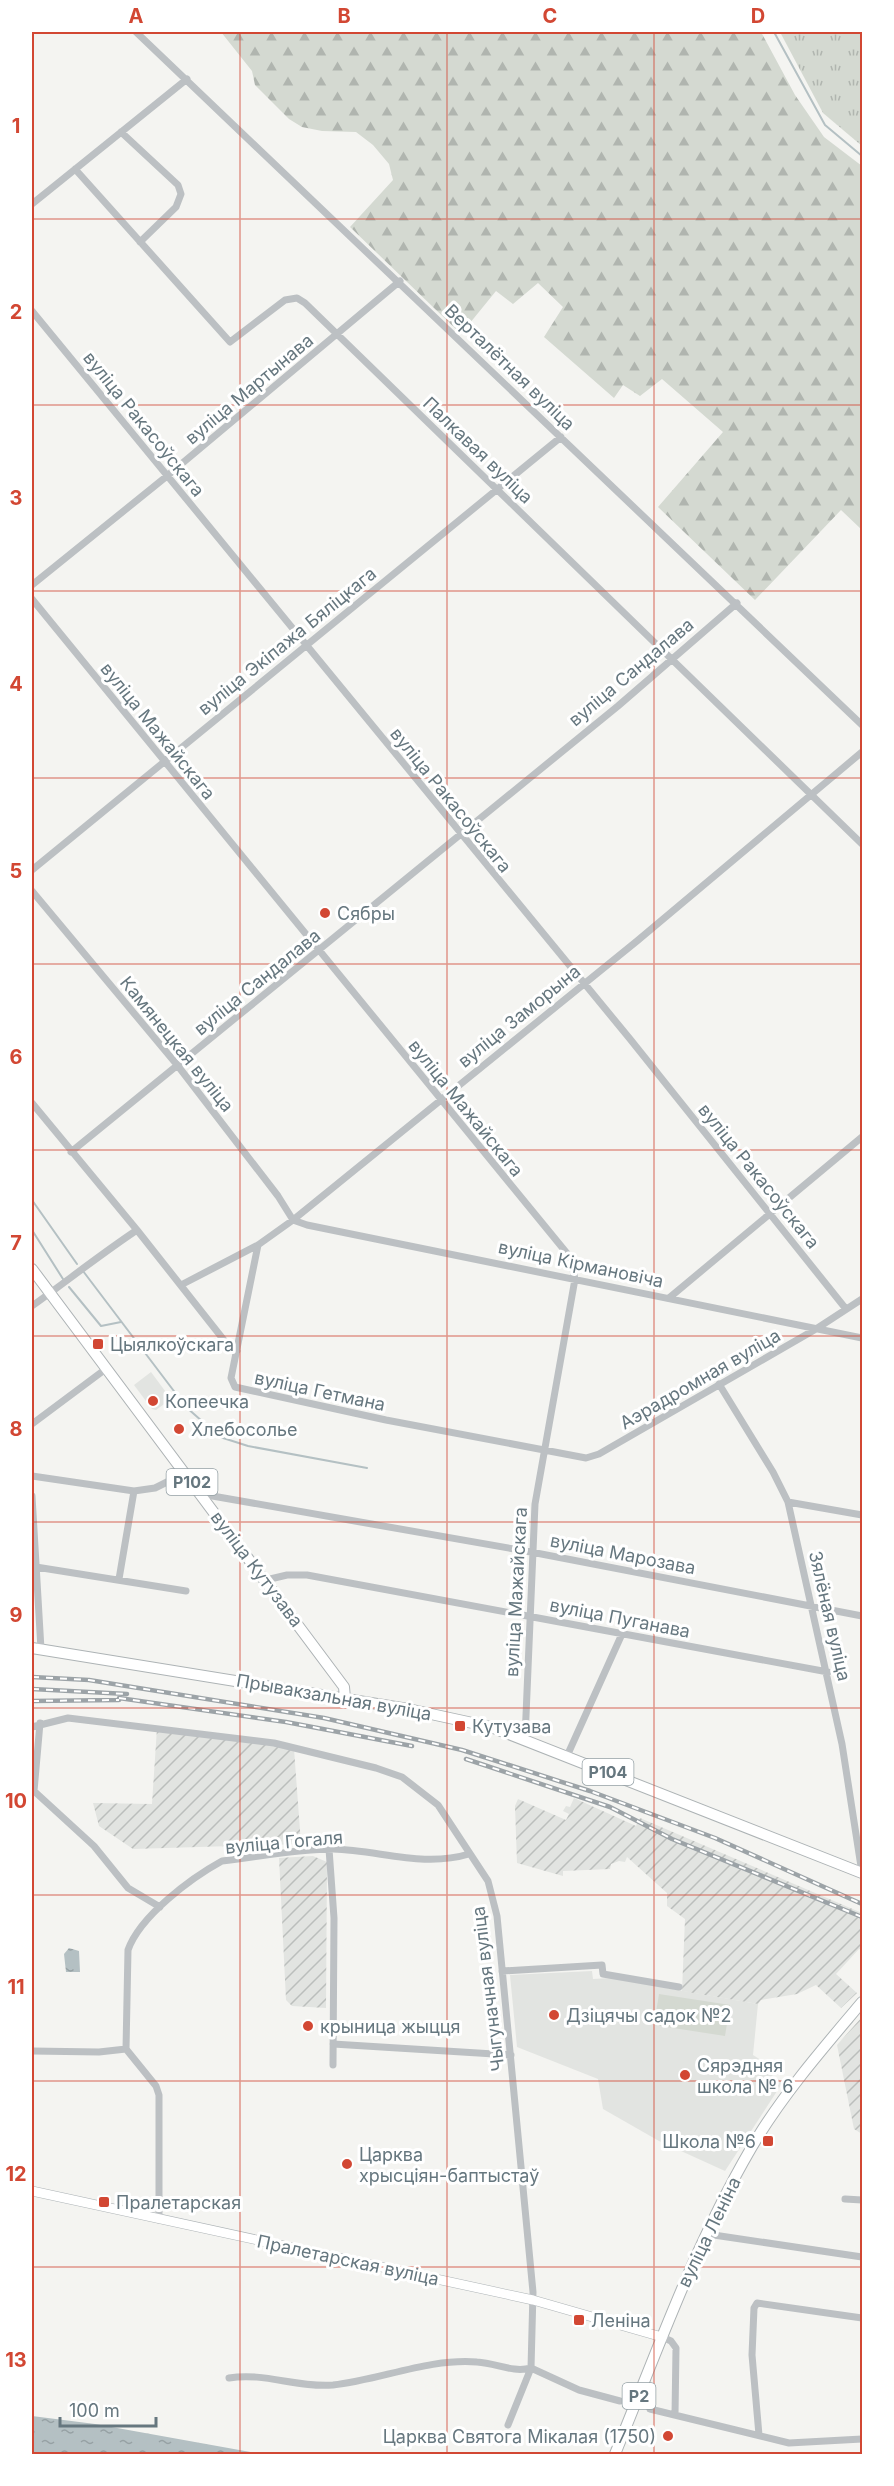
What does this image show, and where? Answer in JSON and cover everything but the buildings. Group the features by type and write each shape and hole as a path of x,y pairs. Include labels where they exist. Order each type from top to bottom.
{"main road":[{"name":"вуліца Кутузава","path":"32,1269 266,1580 344,1687 345,1698"},
{"name":"Прывакзальная вуліца","path":"36,1648 345,1698 464,1721 525,1739 862,1873"},
{"name":"вуліца Леніна","path":"615,2454 662,2337 727,2191 775,2111 807,2066 862,2002"},
{"name":"Пралетарская вуліца","path":"32,2191 533,2300 662,2337"}],"street":[{"name":"Верталётная вуліца","path":"136,32 862,725"},
{"path":"32,204 187,79"},
{"path":"121,132 178,186 181,194 176,207 140,242"},
{"name":"Палкавая вуліца","path":"75,169 230,342 291,298 305,303 862,844"},
{"name":"вуліца Мартынава","path":"32,585 400,282"},
{"name":"вуліца Ракасоўскага","path":"32,312 846,1309"},
{"name":"вуліца Экіпажа Бяліцкага","path":"32,870 304,645 561,437"},
{"name":"вуліца Мажайскага","path":"32,599 439,1100 570,1257 575,1279 535,1504 531,1552 525,1739"},
{"name":"вуліца Сандалава","path":"71,1152 319,952 673,659 736,603"},
{"name":"вуліца Заморына","path":"181,1285 258,1245 293,1220 583,985 862,752"},
{"name":"Камянецкая вуліца","path":"32,891 178,1066 272,1187 293,1220"},
{"path":"32,1103 138,1230 232,1349 237,1351"},
{"path":"669,1298 862,1137"},
{"name":"вуліца Кірмановіча","path":"293,1220 307,1225 862,1338"},
{"path":"32,1306 61,1287 86,1264 138,1230"},
{"name":"вуліца Гетмана","path":"258,1245 231,1378 233,1384 240,1390 544,1451"},
{"name":"Аэрадромная вуліца","path":"544,1451 592,1457 816,1329 862,1299"},
{"path":"32,1424 107,1368"},
{"name":"Зялёная вуліца","path":"719,1384 773,1472 788,1502 828,1672 852,1802 862,1873"},
{"path":"32,1476 134,1491 155,1488 185,1473"},
{"path":"119,1579 134,1491"},
{"name":"вуліца Марозава","path":"201,1494 531,1552 862,1617"},
{"path":"32,1496 36,1567 36,1648"},
{"path":"788,1502 862,1515"},
{"path":"36,1567 186,1591"},
{"name":"вуліца Пуганава","path":"266,1580 287,1575 307,1575 828,1672"},
{"path":"567,1756 622,1634"},
{"name":"Чыгуначная вуліца","path":"32,1727 40,1723 68,1718 274,1743 376,1768 402,1777 438,1805 488,1881 497,1916 533,2300 531,2368"},
{"path":"40,1723 34,1791 94,1846 128,1888 160,1907"},
{"path":"329,1849 333,1918 333,2065"},
{"name":"вуліца Гогаля","path":"126,2049 128,1950 133,1936 160,1907 207,1869 222,1861 329,1849 408,1859 448,1860 469,1854"},
{"path":"502,1971 602,1965 603,1974 679,1987"},
{"path":"333,2044 511,2055"},
{"path":"32,2051 99,2052 126,2049 156,2086 159,2095 159,2220"},
{"path":"845,2199 862,2200"},
{"path":"707,2234 862,2257"},
{"path":"759,2435 752,2355 753,2308 758,2303 862,2318"},
{"path":"662,2337 671,2341 676,2349 675,2415"},
{"path":"229,2378 247,2375 311,2386 335,2384 424,2367 477,2362 519,2371 531,2368 579,2390 620,2402"},
{"path":"508,2425 531,2368"},
{"path":"651,2409 789,2443 862,2439"}],"shaded area":[{"path":"151,1372 171,1399 156,1410 152,1409 134,1385"},
{"path":"157,1728 294,1749 301,1844 133,1849 99,1826 93,1803 152,1804"},
{"path":"574,1798 636,1826 640,1818 862,1913 862,1950 859,1949 836,1974 857,1993 841,2008 816,1985 797,1994 761,2000 758,2004 682,1991 685,1919 667,1906 667,1893 627,1857 625,1862 619,1861 611,1864 610,1869 563,1871 563,1876 517,1863 515,1806 518,1799 566,1820 569,1814 563,1811 566,1806 570,1807"},
{"path":"313,1856 327,1862 326,2008 292,2006 286,2000 279,1858"},
{"name":"Сярэдняя школа № 6","path":"592,1971 593,1979 610,1978 758,2004 753,2055 767,2064 765,2071 783,2082 725,2171 659,2141 603,2109 598,2079 517,2047 510,1975"},
{"path":"862,2017 862,2134 854,2129 837,2045"}],"green space":[{"path":"221,32 761,32 795,95 824,137 862,166 862,530 841,510 755,600 658,507 723,432 662,379 640,396 623,385 614,398 544,337 563,307 538,283 513,304 496,291 461,334 350,227 393,180 389,164 373,145 356,132 322,131 302,127 289,119 255,85 252,71"},
{"path":"780,32 862,32 862,146 823,113"},
{"path":"659,1994 730,2005 725,2036 654,2025"}],"water":[{"path":"69,1948 79,1951 80,1972 66,1972 64,1954"},
{"path":"32,2416 95,2424 262,2454 32,2454"}],"waterway":[{"path":"774,32 825,125 862,156"},
{"path":"32,1200 77,1264"},
{"path":"32,1230 63,1279"},
{"path":"83,1271 186,1407 220,1437 248,1446 367,1468"},
{"path":"69,1287 101,1326 121,1322"}],"railway":[{"path":"32,1677 89,1680 324,1718 462,1750 590,1791 715,1838 862,1904"},
{"path":"32,1689 127,1694"},
{"path":"119,1698 286,1722 412,1746"},
{"path":"32,1701 119,1700"},
{"path":"466,1759 610,1807 672,1839 862,1917"}],"place":[{"name":"Сябры","path":"325,913"},
{"name":"Цыялкоўскага","path":"98,1344"},
{"name":"Копеечка","path":"153,1401"},
{"name":"Хлебосолье","path":"179,1429"},
{"name":"Кутузава","path":"460,1726"},
{"name":"Дзіцячы садок №2","path":"554,2015"},
{"name":"крыница жыцця","path":"308,2026"},
{"name":"Сярэдняя школа № 6","path":"685,2075"},
{"name":"Школа №6","path":"768,2141"},
{"name":"Царква хрысціян-баптыстаў","path":"347,2164"},
{"name":"Пралетарская","path":"104,2202"},
{"name":"Леніна","path":"579,2320"},
{"name":"Царква Святога Мікалая (1750)","path":"668,2436"}]}
